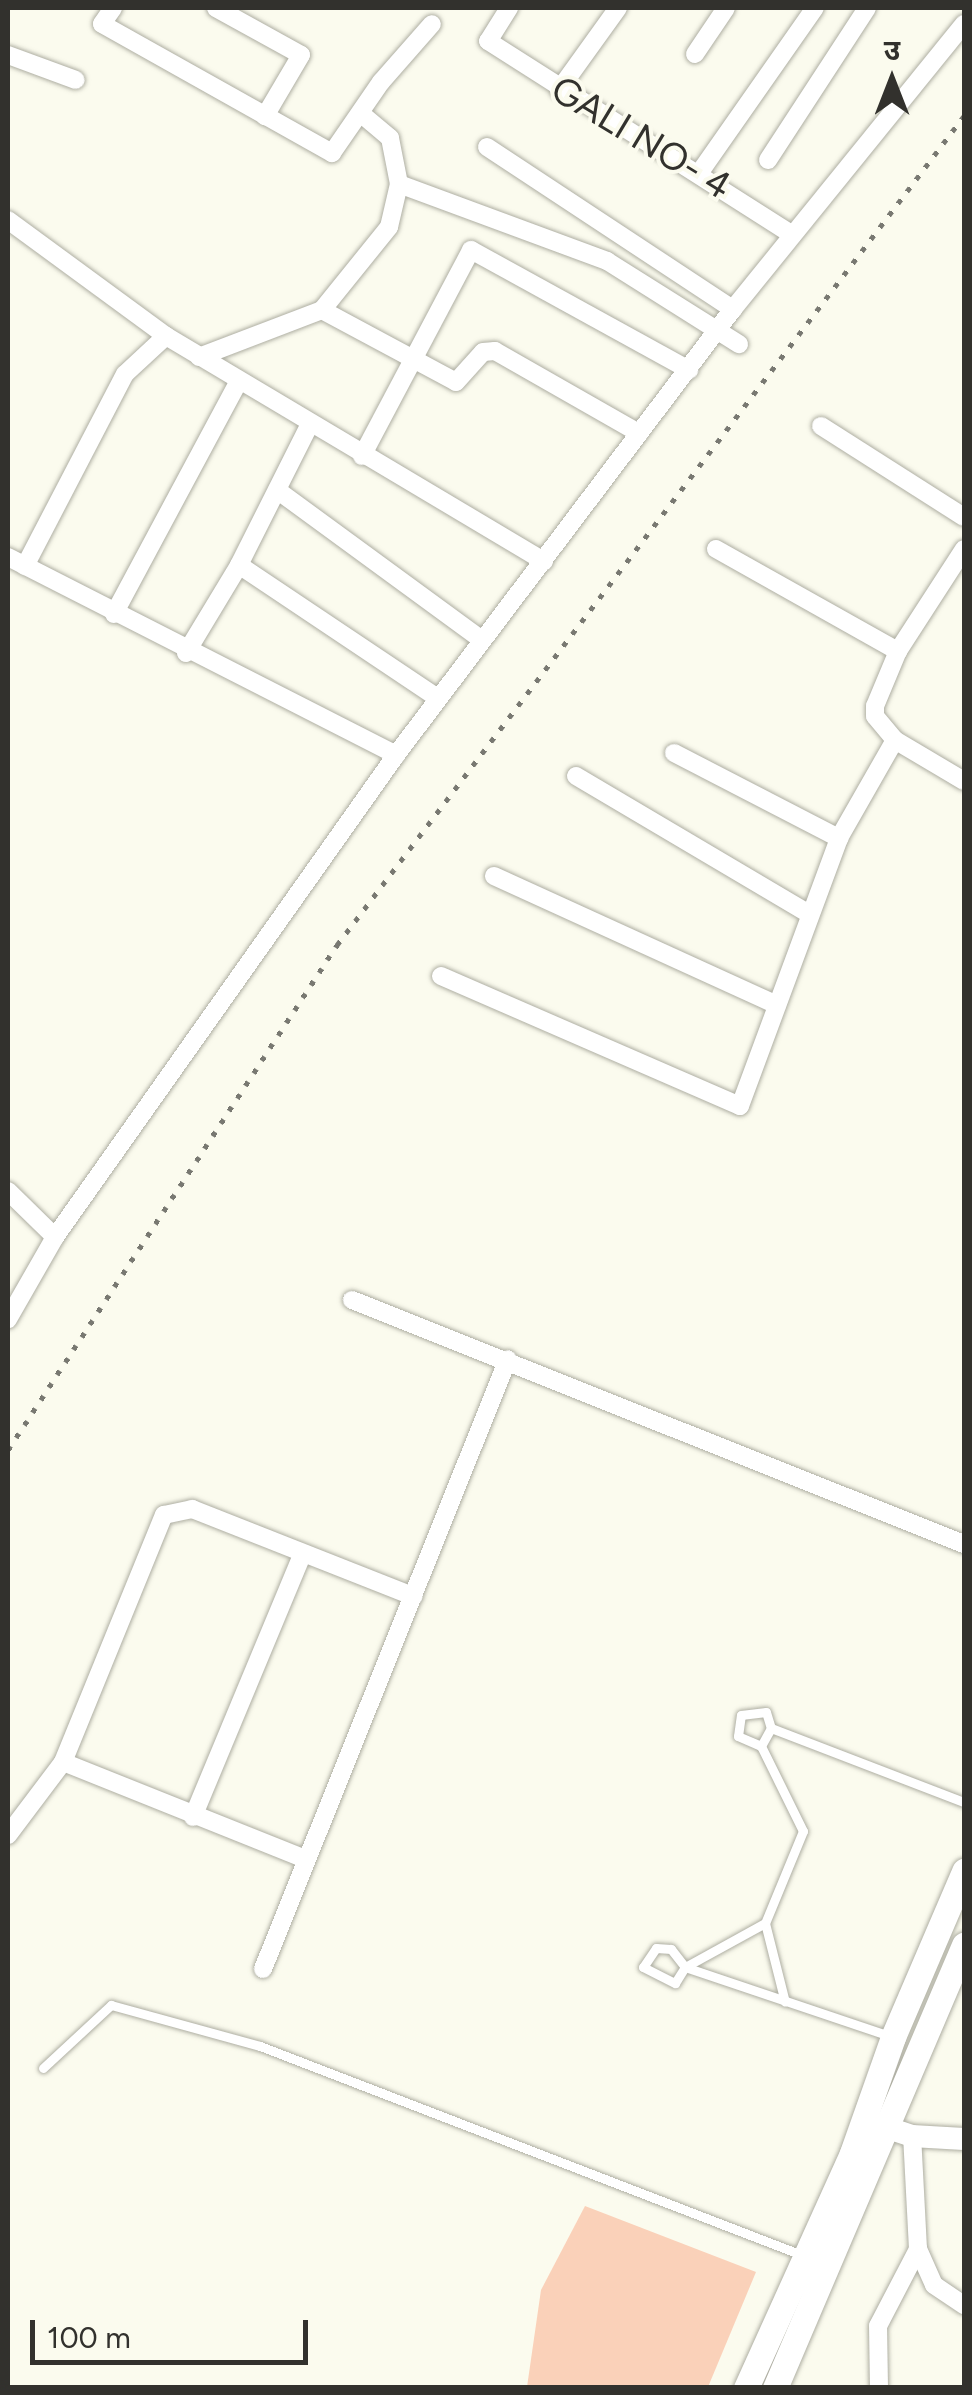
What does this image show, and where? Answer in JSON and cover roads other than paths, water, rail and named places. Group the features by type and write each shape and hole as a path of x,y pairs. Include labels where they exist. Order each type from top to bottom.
{"main road":[{"path":"776,2388 875,2123 892,2037 964,1871"},
{"path":"746,2388 802,2255 875,2123 964,1945"}],"street":[{"path":"114,8 102,24 332,154 432,24"},
{"path":"216,8 301,55 264,116"},
{"name":"GALI NO- 4","path":"510,8 488,41 559,90 700,172 792,235"},
{"path":"559,90 618,8"},
{"path":"694,54 726,8"},
{"path":"700,172 815,8"},
{"path":"768,160 867,8"},
{"path":"8,1319 55,1237 438,698 734,308 964,24"},
{"path":"8,55 76,80"},
{"path":"200,357 322,310 389,227 398,184 390,138 360,113"},
{"path":"487,147 734,308"},
{"path":"398,184 607,261 740,344"},
{"path":"8,220 166,336 544,562"},
{"path":"362,456 471,250 688,370"},
{"path":"322,310 456,382 484,352 494,352 639,433"},
{"path":"25,566 125,374 166,336"},
{"path":"114,614 239,381"},
{"path":"186,653 240,565 310,424"},
{"path":"821,426 964,518"},
{"path":"277,490 482,640"},
{"path":"716,549 898,651"},
{"path":"964,549 898,651 875,706 875,716 895,740 964,782"},
{"path":"8,556 186,653 396,756"},
{"path":"240,565 438,698"},
{"path":"441,976 740,1106 839,838 895,740"},
{"path":"674,753 839,838"},
{"path":"576,776 808,914"},
{"path":"494,876 777,1004"},
{"path":"8,1192 55,1237"},
{"path":"352,1300 964,1544"},
{"path":"263,1969 508,1359"},
{"path":"8,1835 63,1762 164,1514 192,1509 412,1596"},
{"path":"194,1817 302,1555"},
{"path":"63,1762 306,1860"},
{"path":"875,2123 912,2136 964,2139"},
{"path":"912,2136 918,2249 934,2285 964,2305"},
{"path":"879,2388 878,2326 918,2249"}],"lane":[{"path":"761,1746 770,1728 766,1712 741,1715 738,1736 761,1746 802,1831 765,1923 784,2002"},
{"path":"770,1728 964,1802"},
{"path":"765,1923 685,1967 674,1982 643,1967 656,1948 671,1949 685,1967 892,2037"},
{"path":"43,2068 110,2005 260,2046 802,2255"}],"railway":[{"path":"8,1450 337,945 964,116"}]}
